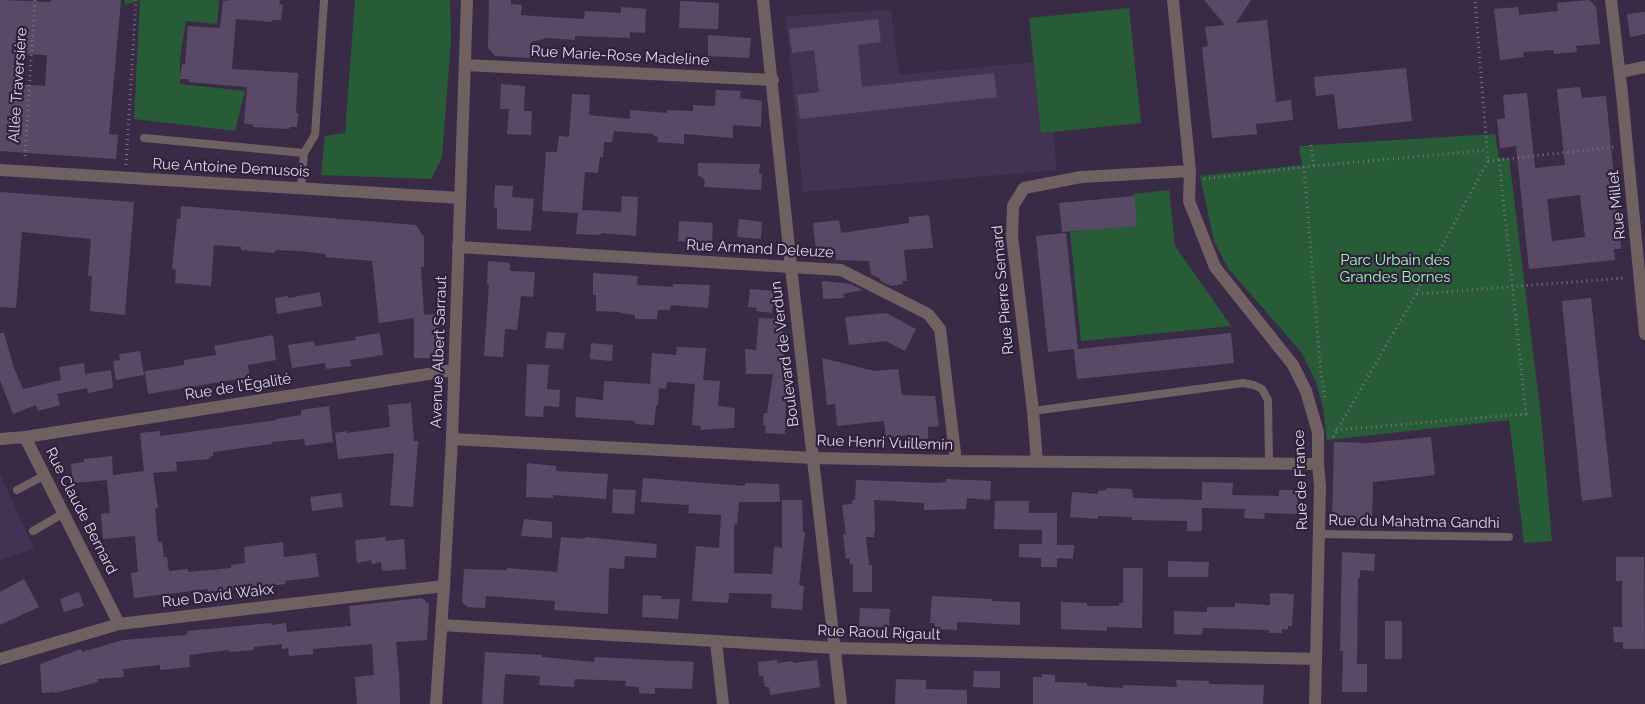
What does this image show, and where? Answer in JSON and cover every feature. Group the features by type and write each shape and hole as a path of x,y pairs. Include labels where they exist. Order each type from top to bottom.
{"street":[{"name":"Avenue Albert Sarraut","path":"436,704 452,439 467,0"},
{"name":"Boulevard de Verdun","path":"763,0 773,80 791,267 841,704"},
{"path":"1173,0 1190,176"},
{"name":"Rue Millet","path":"1610,0 1643,277 1645,334"},
{"name":"Rue Marie-Rose Madeline","path":"465,65 773,80"},
{"path":"1620,72 1645,68"},
{"name":"Rue Antoine Demusois","path":"0,170 460,198"},
{"name":"Rue Pierre Semard","path":"1037,462 1033,411 1012,236 1012,206 1024,188 1081,177 1190,176"},
{"name":"Rue de France","path":"1190,176 1189,201 1215,267 1293,365 1306,391 1318,432 1320,486 1315,704"},
{"name":"Rue Armand Deleuze","path":"458,247 842,270 928,314 940,329 956,462"},
{"name":"Rue de l'Égalité","path":"26,436 454,370"},
{"path":"0,439 26,436"},
{"name":"Rue Claude Bernard","path":"26,436 119,624"},
{"name":"Rue Henri Vuillemin","path":"452,439 813,458 956,462 1269,462 1318,464"},
{"name":"Rue David Wakx","path":"0,659 119,624 444,586"},
{"name":"Rue Raoul Rigault","path":"441,625 835,648 1316,659"},
{"path":"716,642 723,704"}],"lane":[{"path":"301,188 304,153 315,134 324,0"},
{"path":"144,138 304,153"},
{"path":"1033,411 1243,383 1254,385 1262,388 1268,400 1269,462"},
{"path":"17,490 45,475"},
{"path":"33,531 64,513"},
{"name":"Rue du Mahatma Gandhi","path":"1319,534 1509,537"}],"path":[{"name":"Allée Traversière","path":"23,172 35,0"},
{"path":"125,178 136,0"},
{"path":"1475,0 1488,161 1416,294 1337,430 1526,414 1499,159"},
{"path":"1311,145 1314,166"},
{"path":"1488,161 1627,146"},
{"path":"1190,176 1487,150"},
{"path":"1304,167 1321,375 1326,403"},
{"path":"1416,294 1643,277"}],"shaded area":[{"path":"891,10 899,75 1045,61 1057,170 803,192 786,16"},
{"path":"0,474 34,549 0,560"}],"green space":[{"path":"125,0 140,0 125,5"},
{"path":"140,0 219,0 217,24 186,21 180,59 180,84 245,91 235,131 134,119"},
{"path":"355,0 450,0 451,40 442,157 431,179 321,175 325,136 345,133"},
{"path":"1129,8 1141,123 1041,133 1029,18"},
{"name":"Parc Urbain des Grandes Bornes","path":"1495,134 1499,158 1509,158 1541,417 1552,541 1524,543 1509,420 1327,440 1323,408 1316,382 1302,353 1228,268 1214,241 1200,176 1302,165 1299,146"},
{"path":"1169,190 1175,246 1231,326 1081,341 1070,232 1136,225 1133,194"}],"building":[{"path":"0,0 51,2 51,0 121,0 109,134 118,135 116,159 0,151","holes":["19,54 47,55 45,86 16,84"]},
{"path":"280,0 279,4 283,5 281,20 272,20 272,22 236,19 232,69 298,73 297,127 290,127 289,129 253,127 253,125 244,123 247,87 189,82 189,79 180,79 182,64 185,64 188,26 220,28 223,1"},
{"path":"489,0 511,0 511,4 522,5 521,15 548,17 584,19 585,11 621,13 621,7 646,9 645,33 630,32 630,38 575,36 575,40 548,38 531,42 530,58 495,56 488,48"},
{"path":"1204,0 1251,0 1236,23 1267,20 1276,102 1291,100 1293,120 1256,124 1257,134 1212,138 1202,47 1208,46 1205,27 1225,25"},
{"path":"1589,0 1596,7 1600,44 1576,46 1577,52 1554,54 1553,50 1523,52 1524,57 1500,60 1494,9 1518,7 1519,15 1558,11 1557,3"},
{"path":"680,1 719,3 718,29 679,28"},
{"path":"1645,12 1645,34 1630,37 1627,14"},
{"path":"878,19 881,42 858,45 862,87 994,73 997,97 800,119 797,95 819,92 814,50 792,53 789,29"},
{"path":"708,35 751,38 749,58 708,56"},
{"path":"1406,68 1412,121 1338,129 1334,94 1316,96 1314,77"},
{"path":"501,84 525,86 524,111 532,111 531,135 507,134 509,109 500,109"},
{"path":"1580,87 1582,98 1606,96 1621,249 1614,249 1615,260 1529,269 1516,146 1500,148 1497,119 1505,118 1503,95 1527,93 1535,168 1565,165 1557,89","holes":["1580,195 1585,237 1552,241 1547,199"]},
{"path":"716,90 741,91 740,98 762,101 761,127 733,125 733,138 684,134 684,144 657,142 658,137 654,136 654,134 614,131 612,142 604,142 603,157 600,157 598,173 585,172 582,210 621,212 622,196 638,197 636,236 601,233 601,235 576,234 578,213 542,211 546,152 557,152 559,136 569,137 572,94 590,95 589,115 630,119 630,110 667,113 667,110 693,111 693,105 715,106"},
{"path":"698,163 760,164 759,173 762,174 761,190 704,187 705,180 698,175"},
{"path":"495,185 513,186 512,197 534,199 531,231 497,229 497,207 494,208"},
{"path":"0,192 134,202 125,315 90,311 92,276 88,276 91,239 22,232 16,308 0,307"},
{"path":"1134,196 1137,226 1062,232 1059,203"},
{"path":"181,206 416,225 424,237 424,267 421,267 424,315 437,314 438,351 432,358 414,358 414,318 379,323 372,261 326,257 326,254 300,251 275,250 275,253 241,250 241,247 214,245 211,286 175,283 176,270 172,269 177,219 180,219"},
{"path":"929,215 933,248 904,250 907,281 902,281 903,284 891,286 880,281 880,279 871,274 869,261 836,260 835,249 816,251 813,223 839,220 841,233 909,223 909,217"},
{"path":"739,219 762,222 761,239 737,237"},
{"path":"679,221 713,223 712,243 678,241"},
{"path":"1066,233 1078,349 1231,333 1234,363 1077,379 1074,349 1048,352 1036,236"},
{"path":"488,261 510,263 510,271 535,272 533,297 521,296 517,330 505,329 503,357 484,356 489,284 487,284"},
{"path":"593,273 638,276 637,285 673,287 673,284 710,285 708,308 671,305 670,310 658,310 657,319 635,319 635,315 596,311 596,295 593,295"},
{"path":"822,281 851,284 863,290 843,294 844,298 823,299"},
{"path":"750,289 774,291 772,313 756,311 757,308 748,307"},
{"path":"320,292 322,306 277,314 275,298 288,296 289,298"},
{"path":"1591,298 1612,497 1582,501 1562,301"},
{"path":"886,313 916,329 905,351 886,341 849,345 845,317"},
{"path":"759,318 783,319 782,344 787,388 785,434 765,433 766,426 763,425 764,413 767,413 773,374 746,374 745,349 756,350"},
{"path":"547,332 565,333 563,349 545,348"},
{"path":"0,333 4,333 14,368 23,389 61,380 59,367 84,363 85,374 111,370 113,388 88,393 87,388 57,394 60,405 38,411 36,405 13,414 0,380"},
{"path":"380,333 383,355 350,360 351,366 326,369 325,363 292,368 288,345 314,341 315,346 356,340 355,337"},
{"path":"273,335 276,360 248,365 250,377 148,394 145,371 184,365 184,360 216,355 214,346"},
{"path":"591,343 613,345 612,361 590,359"},
{"path":"677,347 706,348 703,380 720,381 718,406 735,408 734,428 700,430 701,426 692,425 695,384 667,382 666,389 659,388 654,425 635,424 635,421 575,417 576,397 603,400 604,381 650,384 652,353 676,355"},
{"path":"140,351 144,375 116,380 113,361 120,360 119,354"},
{"path":"822,358 874,371 898,369 902,395 935,396 939,426 928,427 928,439 908,438 908,435 886,438 884,421 837,426 835,404 827,405"},
{"path":"527,364 549,365 547,389 560,390 559,407 544,406 543,417 525,416"},
{"path":"411,403 414,441 418,441 413,507 390,505 394,453 338,459 335,433 390,427 388,405"},
{"path":"329,406 333,442 305,446 304,439 272,442 272,444 213,452 213,456 209,457 209,459 176,462 177,471 153,473 158,508 155,509 158,542 162,542 164,557 167,557 169,571 188,569 188,572 231,568 231,565 245,563 244,547 283,542 284,557 316,553 319,577 285,581 286,584 208,592 208,589 134,598 131,573 138,572 135,536 103,539 101,514 110,513 107,480 73,483 71,464 84,462 84,459 112,456 113,475 144,471 140,433 160,431 160,436 277,420 301,415 301,410"},
{"path":"1431,437 1435,475 1373,482 1372,523 1332,523 1334,442 1366,443"},
{"path":"527,463 556,466 556,471 608,474 606,499 553,495 553,498 526,497"},
{"path":"643,478 745,486 745,483 779,484 780,502 739,502 737,525 734,524 734,573 772,574 774,547 782,548 782,500 802,500 803,532 805,532 799,585 804,586 802,610 771,608 772,594 729,593 728,603 692,601 696,546 719,548 721,515 688,513 689,505 641,502"},
{"path":"946,479 991,481 990,500 967,498 966,509 924,510 924,503 874,500 874,537 866,537 869,565 872,565 872,592 853,592 853,564 850,565 850,558 846,559 843,534 846,534 842,505 852,504 852,500 855,500 856,480 938,483 946,482"},
{"path":"1202,482 1233,483 1232,495 1279,496 1279,490 1298,490 1297,514 1265,513 1264,519 1244,518 1245,509 1202,508 1202,531 1187,531 1187,521 1132,520 1132,517 1098,516 1098,519 1070,517 1072,492 1098,494 1098,491 1106,490 1106,488 1132,489 1133,498 1202,500"},
{"path":"613,489 636,490 634,514 612,513"},
{"path":"341,493 343,507 312,511 310,497"},
{"path":"995,501 1029,501 1029,513 1057,513 1057,545 1074,545 1073,559 1057,558 1057,567 1041,567 1041,558 1019,557 1019,544 1042,544 1042,530 994,529"},
{"path":"524,519 552,522 552,538 521,536"},
{"path":"386,537 385,541 404,539 406,569 382,571 381,562 372,564 371,560 357,563 355,540"},
{"path":"561,537 585,539 585,537 657,544 656,558 625,556 624,569 609,568 608,614 554,610 555,601 486,596 485,608 467,607 462,602 464,569 507,570 507,568 557,572"},
{"path":"1342,552 1375,554 1374,571 1360,570 1360,578 1358,578 1357,664 1367,664 1367,692 1342,692 1343,651 1340,651"},
{"path":"1616,557 1644,557 1645,649 1623,649 1623,642 1614,642 1613,627 1622,627 1622,581 1616,581"},
{"path":"1168,561 1209,562 1208,577 1168,577"},
{"path":"1123,568 1143,568 1142,628 1107,627 1107,631 1061,629 1061,602 1087,603 1087,606 1119,606 1119,603 1123,603"},
{"path":"24,579 39,607 0,625 0,592"},
{"path":"79,592 84,606 64,612 60,599"},
{"path":"1270,593 1294,594 1292,626 1288,626 1288,630 1282,629 1282,633 1269,633 1269,630 1203,628 1202,635 1174,634 1174,611 1207,612 1207,607 1235,607 1235,603 1270,605"},
{"path":"643,595 662,596 661,599 680,599 678,619 642,617"},
{"path":"932,596 1020,602 1020,625 957,622 957,630 939,629 939,627 935,627 935,623 930,623"},
{"path":"422,598 429,604 427,640 396,642 400,704 357,704 355,677 374,675 372,644 313,649 313,654 289,656 288,648 282,649 282,644 254,647 254,650 229,652 229,650 189,655 190,667 160,670 160,665 123,669 124,677 98,679 98,682 55,693 42,693 40,664 81,649 82,652 123,640 187,635 187,631 271,623 272,625 286,623 287,632 351,626 349,606"},
{"path":"860,608 890,609 889,627 859,626"},
{"path":"1385,621 1402,621 1402,659 1385,659"},
{"path":"485,652 542,655 542,657 594,662 595,657 694,662 692,689 655,688 655,694 639,693 639,687 625,686 626,681 575,679 574,687 539,685 540,676 505,674 503,704 482,704"},
{"path":"777,660 777,663 793,661 793,663 817,660 820,687 770,695 769,687 765,687 763,676 759,676 758,662"},
{"path":"974,671 1000,671 1000,688 973,687"},
{"path":"1042,674 1055,675 1055,682 1087,683 1087,686 1123,688 1123,685 1177,687 1176,680 1209,681 1209,684 1264,685 1263,704 1033,704 1033,677 1042,677"},
{"path":"896,679 926,680 926,689 967,690 967,704 895,704"}]}
